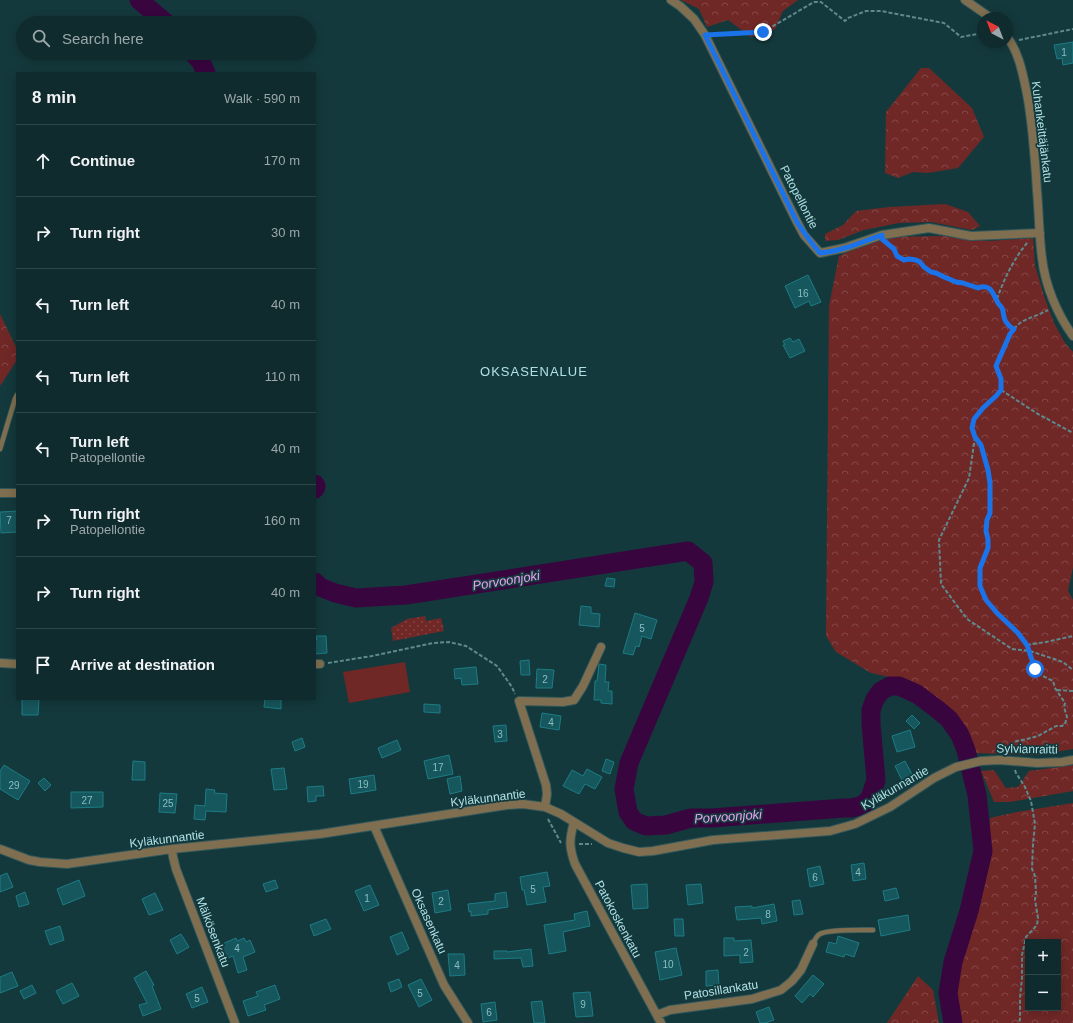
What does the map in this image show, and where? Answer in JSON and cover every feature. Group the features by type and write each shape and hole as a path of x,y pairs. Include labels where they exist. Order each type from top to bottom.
{"street":[{"name":"Patopellontie","path":"671,0 694,19 705,35 797,222 804,235 820,253 844,248 882,235 929,228 970,236 1038,234"},
{"path":"965,0 982,12"},
{"name":"Kuhankeittäjänkatu","path":"1013,48 1019,62 1029,106 1034,146 1038,234 1047,282 1060,316 1073,336"},
{"path":"0,493 16,494"},
{"path":"545,807 547,794 546,785 519,701 562,702 574,700 584,686 601,647"},
{"path":"0,663 16,664"},
{"name":"Sylvianraitti","path":"956,767 981,761 999,760 1037,763 1073,760"},
{"name":"Kyläkunnantie","path":"0,849 29,860 67,864 172,849 320,834 508,805 523,804 545,807 561,814 608,843 638,852 660,850 714,840 830,831 855,824 883,810 934,778 956,767"},
{"name":"Patokoskenkatu","path":"574,822 571,833 570,852 575,864 661,1023"},
{"name":"Oksasenkatu","path":"374,826 444,985 468,1023"},
{"name":"Mälkösenkatu","path":"172,849 176,869 235,1023"},
{"name":"Patosillankatu","path":"657,1015 670,1010 752,999 781,990 792,981 801,970 813,944"}],"lane":[{"path":"0,449 16,397"},
{"path":"813,944 816,937 821,933 833,931 873,930"}],"path":[{"path":"705,35 763,32 814,2 821,2 845,21 848,18 866,11 881,11 944,23 961,37 977,34"},
{"path":"1013,39 1073,29"},
{"path":"997,299 1002,283 1020,252 1038,234"},
{"path":"882,235 882,239 894,249 897,256 904,260 916,260 931,272 956,282 978,288 983,286 988,288 992,291 1002,308 1005,320 1009,326 1014,329"},
{"path":"1019,1023 1022,955 1026,936 1036,925 1038,918 1035,900 1035,876 1032,869 1033,844 1036,824 1031,801 1025,787 1016,773 1011,746 1016,741 1027,740 1056,726 1062,726 1065,724 1067,718 1064,707 1065,703 1051,680 1039,674 1035,669 1027,645 1018,633 986,600 980,586 980,568 988,548 986,531 987,520 990,513 990,483 981,445 975,437 972,428 974,419 1001,390 1001,379 996,366 1010,334 1020,323 1041,314 1055,304"},
{"path":"1001,390 1038,414 1073,433"},
{"path":"975,437 969,478 939,540 941,584 967,619 1012,648 1030,651 1062,662 1073,670"},
{"path":"1027,645 1073,636"},
{"path":"317,664 372,656 433,643 449,642 466,646 497,666 512,687 519,701"},
{"path":"1057,690 1073,691"}],"green space":[{"path":"681,0 798,0 783,11 775,29 751,37 728,20 707,27 699,9"},
{"path":"921,68 929,68 972,108 984,137 958,168 928,173 913,172 898,178 885,173 886,112"},
{"path":"945,204 968,212 980,226 972,230 931,222 899,223 864,230 838,240 825,241 825,234 843,225 856,211 889,207"},
{"path":"946,236 989,241 1033,238 1035,265 1044,296 1054,323 1065,343 1073,352 1073,567 1068,591 1073,600 1073,749 1038,755 974,753 965,730 946,706 894,678 871,673 836,652 826,636 829,306 839,256 880,237"},
{"path":"0,314 16,347 16,362 0,386"},
{"path":"425,616 426,621 441,618 444,631 393,641 391,628 407,619"},
{"path":"405,662 410,692 349,703 343,672"},
{"path":"1073,765 1073,791 1010,802 994,802 981,771 994,770 1006,788 1018,787 1029,771"},
{"path":"1073,803 1073,1023 961,1023 954,991 990,862 990,818"},
{"path":"918,976 933,990 939,1023 887,1023"}],"building":[{"path":"1073,42 1073,63 1063,65 1062,58 1057,59 1054,45"},
{"path":"808,275 821,302 811,306 809,301 795,308 785,286"},
{"path":"790,338 793,342 799,339 805,351 790,358 783,345 785,345 783,341"},
{"path":"16,511 16,532 1,533 0,512"},
{"path":"607,578 615,579 614,587 605,586"},
{"path":"581,606 591,607 591,613 600,614 599,627 579,625"},
{"path":"635,613 657,620 651,639 642,636 639,647 636,646 633,655 623,653"},
{"path":"316,636 326,636 327,653 316,654"},
{"path":"529,660 530,675 521,675 520,661"},
{"path":"599,664 606,665 605,682 609,682 608,691 612,691 612,704 601,703 601,700 594,700 595,681 597,681"},
{"path":"476,667 478,684 462,685 461,678 455,679 454,669"},
{"path":"537,669 554,670 552,688 536,688"},
{"path":"22,700 39,700 38,715 22,715"},
{"path":"265,700 281,700 281,709 264,707"},
{"path":"424,704 440,705 440,713 424,712"},
{"path":"542,713 561,716 559,730 540,727"},
{"path":"912,715 920,723 914,729 906,721"},
{"path":"506,725 507,741 495,742 493,726"},
{"path":"910,730 915,747 897,752 892,736"},
{"path":"302,738 305,747 295,751 292,742"},
{"path":"397,740 401,750 382,758 378,748"},
{"path":"449,755 453,774 428,779 424,761"},
{"path":"606,759 614,762 610,774 602,771"},
{"path":"133,761 145,762 145,780 132,780"},
{"path":"905,761 913,776 903,782 895,766"},
{"path":"4,765 30,781 18,800 0,789 0,771"},
{"path":"284,768 287,789 274,790 271,769"},
{"path":"587,769 602,777 595,789 585,784 579,794 563,786 572,770 583,776"},
{"path":"374,775 376,790 351,794 349,779"},
{"path":"460,776 462,791 450,794 447,779"},
{"path":"44,778 51,785 45,791 38,783"},
{"path":"323,786 324,796 316,796 316,801 308,802 307,787"},
{"path":"206,789 215,790 214,793 227,794 226,812 206,811 205,820 194,819 195,805 205,806"},
{"path":"71,792 103,792 103,807 71,808"},
{"path":"160,793 177,794 175,813 159,812"},
{"path":"864,863 866,879 853,881 851,865"},
{"path":"820,866 824,884 810,887 807,869"},
{"path":"547,872 550,886 543,887 546,902 527,905 524,890 522,890 520,877"},
{"path":"7,873 13,887 0,892 0,876"},
{"path":"79,880 85,896 63,905 57,889"},
{"path":"275,880 278,888 266,892 263,884"},
{"path":"647,884 648,908 633,909 631,885"},
{"path":"701,884 703,903 688,905 686,885"},
{"path":"370,885 379,905 364,911 355,891"},
{"path":"896,888 899,898 885,901 883,891"},
{"path":"448,890 451,910 435,913 432,893"},
{"path":"25,892 29,904 19,907 16,896"},
{"path":"506,892 508,907 488,910 488,914 471,916 471,911 469,912 468,904 495,901 495,894"},
{"path":"155,893 163,910 149,915 142,899"},
{"path":"800,900 803,914 794,915 792,901"},
{"path":"774,904 777,921 762,924 761,918 737,920 735,907 752,906 752,908"},
{"path":"587,911 590,926 563,932 566,951 549,954 544,925 575,920 574,914"},
{"path":"908,915 910,930 881,936 878,920"},
{"path":"326,919 331,929 314,936 310,925"},
{"path":"674,919 683,919 684,936 675,936"},
{"path":"60,926 64,940 50,945 45,931"},
{"path":"402,932 409,949 397,955 390,937"},
{"path":"181,934 189,947 177,954 170,940"},
{"path":"838,936 859,943 854,957 845,954 844,957 826,952 829,942 836,944"},
{"path":"236,938 237,941 244,938 246,942 250,940 255,952 243,957 247,970 238,973 233,956 225,959 220,945"},
{"path":"724,938 734,938 734,941 751,940 753,962 740,963 740,955 724,956"},
{"path":"676,948 682,975 660,980 655,952"},
{"path":"531,949 533,966 523,967 521,958 494,959 494,951 507,952"},
{"path":"448,954 464,954 465,975 450,976"},
{"path":"718,970 719,985 706,986 706,971"},
{"path":"146,971 154,985 152,986 161,1009 143,1016 139,1005 147,1003 134,978"},
{"path":"12,972 18,986 0,993 0,977"},
{"path":"813,975 824,984 813,997 810,994 802,1003 795,996"},
{"path":"399,979 402,987 391,992 388,983"},
{"path":"421,979 432,1000 419,1007 408,985"},
{"path":"72,983 79,996 63,1004 56,991"},
{"path":"32,985 36,993 24,999 20,991"},
{"path":"275,985 280,999 264,1005 266,1010 248,1016 243,1001 258,996 256,992"},
{"path":"202,987 208,1002 192,1008 186,994"},
{"path":"590,992 593,1016 576,1017 573,993"},
{"path":"542,1001 545,1023 534,1023 531,1002"},
{"path":"495,1002 497,1020 483,1022 481,1004"},
{"path":"769,1007 774,1020 760,1023 756,1012"}],"waterway":[{"name":"Porvoonjoki","path":"139,0 158,16"},
{"name":"Porvoonjoki","path":"199,60 206,72"},
{"name":"Porvoonjoki","path":"316,583 320,587 335,593 356,598 406,595 688,551 703,563 704,582 699,598 629,763 624,789 628,812 634,821 646,826 666,825 691,818 712,818 852,808 863,805 870,798 876,780 871,724 871,710 875,699 881,691 890,686 899,686 917,694 949,719 960,735 966,750 977,795 983,851 969,911 953,962 948,993 953,1023"}],"district":[{"name":"OKSASENALUE","path":"534,371"}],"route":[{"path":"763,32 705,35 797,222 811,244 820,253 844,248 882,235 882,239 892,246 897,256 904,260 916,260 931,272 956,282 978,288 983,286 988,288 992,291 1002,308 1005,320 1009,326 1014,329 1010,334 996,366 1001,379 1001,390 974,419 972,428 975,437 981,445 990,483 990,513 987,520 986,531 988,548 980,568 980,586 986,600 1018,633 1027,645 1035,669"}]}
